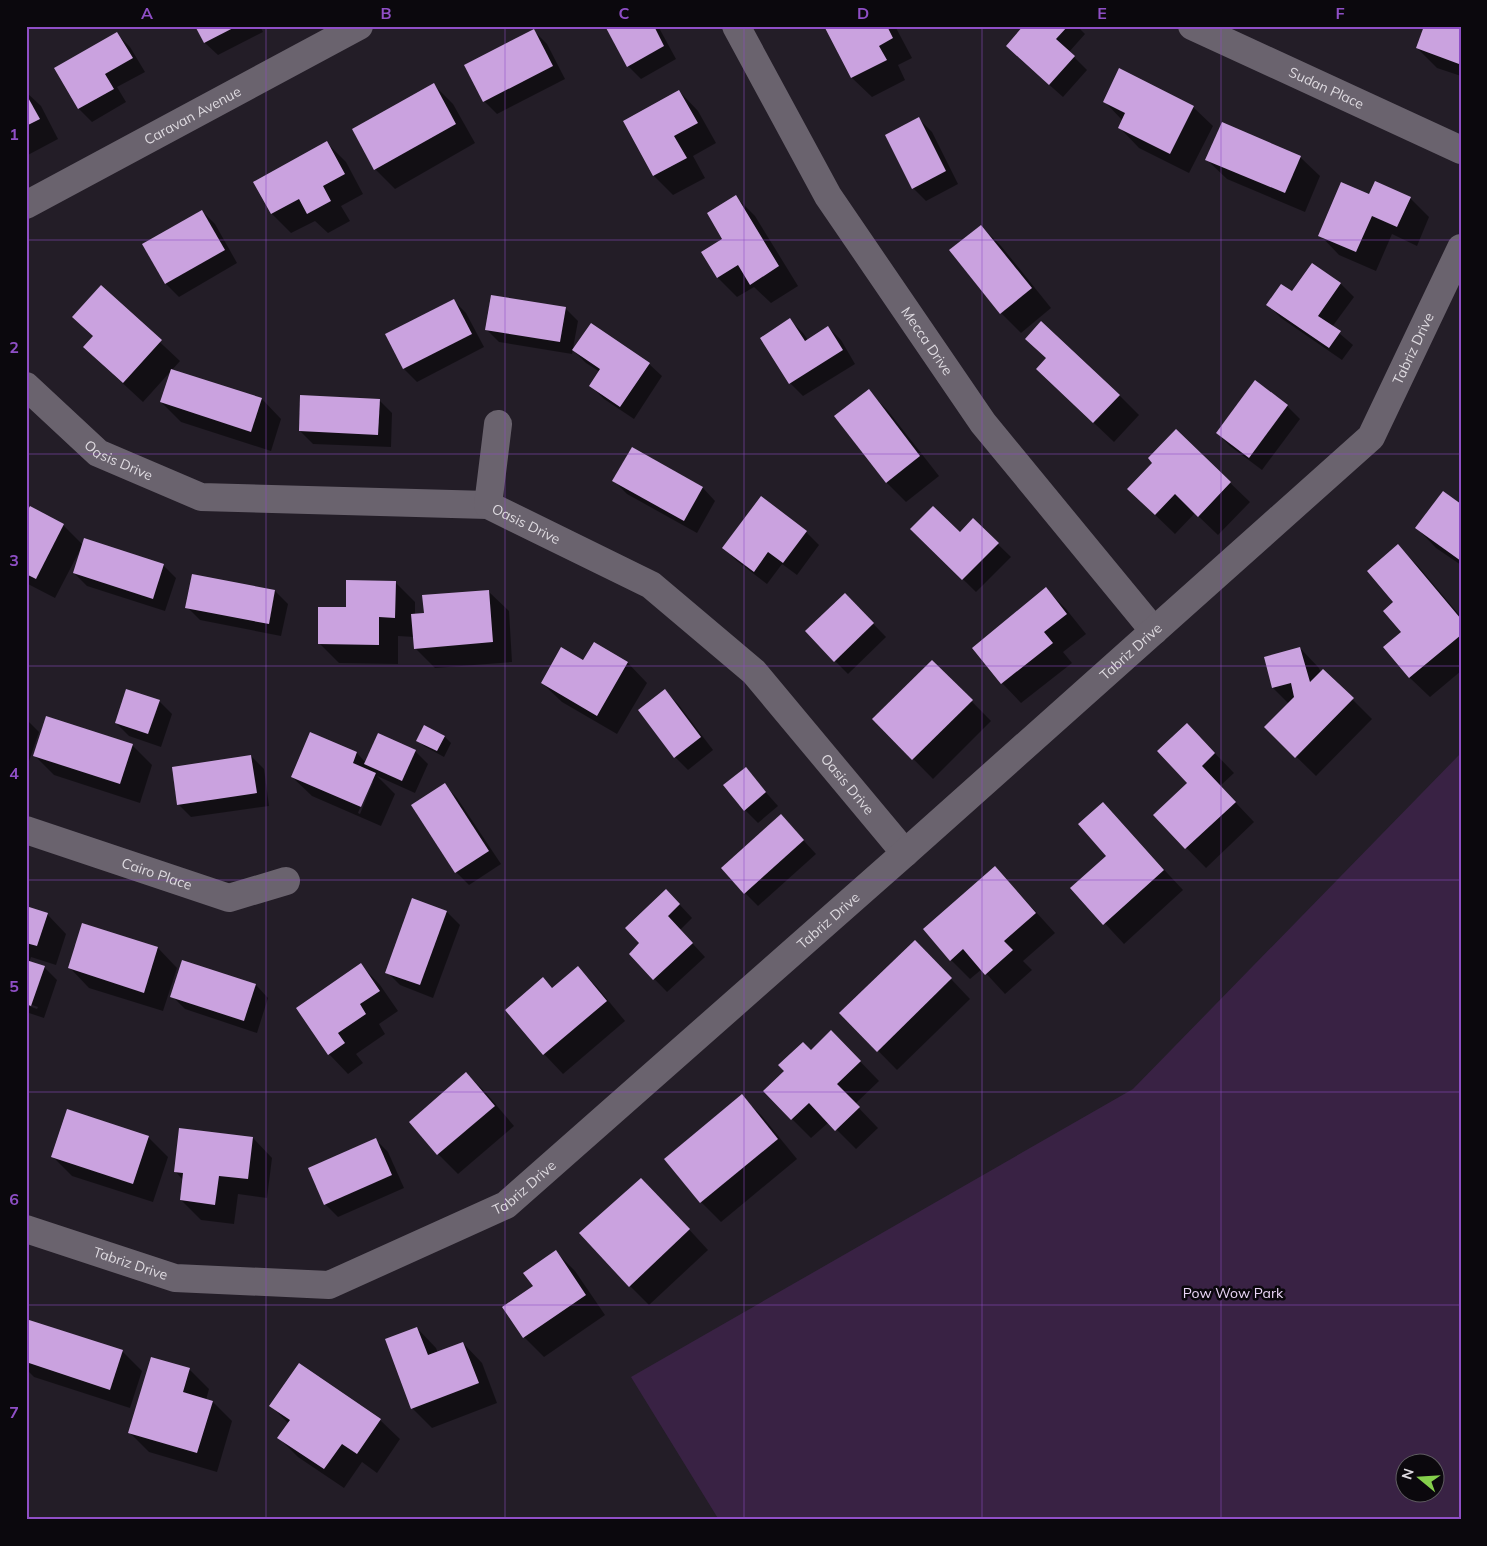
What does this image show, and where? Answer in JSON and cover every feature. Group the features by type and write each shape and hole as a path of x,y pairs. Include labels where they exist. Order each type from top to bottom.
{"street":[{"name":"Caravan Avenue","path":"26,205 359,26"},
{"name":"Mecca Drive","path":"736,26 828,196 978,415 1154,631"},
{"name":"Sudan Place","path":"1192,26 1461,150"},
{"name":"Tabriz Drive","path":"26,1229 175,1278 329,1285 506,1206 1371,437 1461,248"},
{"name":"Oasis Drive","path":"26,386 98,453 201,496 488,505 651,584 754,672 905,853"},
{"path":"488,505 498,424"},
{"name":"Cairo Place","path":"26,830 229,898 286,881"}],"green space":[{"name":"Pow Wow Park","path":"1461,753 1461,1520 719,1520 631,1377 1133,1089"}],"building":[{"path":"195,26 237,26 204,43"},
{"path":"605,26 654,26 664,46 627,67"},
{"path":"824,26 887,26 893,38 879,46 887,60 851,78"},
{"path":"1023,26 1068,26 1056,39 1075,56 1049,85 1006,46"},
{"path":"1424,26 1461,26 1461,59 1459,64 1416,48"},
{"path":"534,29 553,66 483,102 464,65"},
{"path":"117,32 133,58 105,74 114,89 78,109 54,68"},
{"path":"1119,68 1194,106 1170,154 1118,128 1125,113 1103,102"},
{"path":"434,83 456,124 374,170 352,129"},
{"path":"679,90 698,123 674,136 687,158 653,176 623,121"},
{"path":"26,94 40,119 26,126"},
{"path":"919,117 946,171 912,189 885,135"},
{"path":"1222,122 1301,156 1285,193 1205,160"},
{"path":"327,141 345,174 323,186 331,201 307,214 299,199 271,214 253,182"},
{"path":"1375,181 1411,197 1397,227 1372,216 1356,252 1318,236 1341,182 1369,194"},
{"path":"736,195 779,266 750,285 738,265 717,278 701,252 722,239 707,213"},
{"path":"202,210 225,250 165,284 142,244"},
{"path":"981,225 1032,288 1000,314 949,250"},
{"path":"1312,263 1341,283 1318,316 1341,331 1329,348 1266,305 1281,284 1292,291"},
{"path":"101,285 162,340 123,383 83,347 93,336 72,317"},
{"path":"491,295 566,307 560,342 485,330"},
{"path":"454,299 472,334 403,369 385,334"},
{"path":"790,318 805,341 828,326 843,350 789,384 760,338"},
{"path":"1041,321 1120,395 1093,423 1036,369 1046,358 1025,339"},
{"path":"591,323 650,363 620,407 589,386 600,369 572,350"},
{"path":"171,369 262,398 251,432 160,402"},
{"path":"1255,380 1288,405 1249,458 1216,433"},
{"path":"869,389 920,456 886,483 834,416"},
{"path":"300,395 380,399 378,435 299,431"},
{"path":"1176,429 1231,482 1198,517 1175,494 1155,515 1127,489 1152,463 1148,458"},
{"path":"632,447 703,487 684,521 612,481"},
{"path":"1443,491 1461,504 1461,561 1415,528"},
{"path":"761,496 807,531 783,563 768,552 754,572 722,548"},
{"path":"30,506 64,524 36,579 26,574 26,513"},
{"path":"933,506 960,532 973,518 999,543 962,580 910,529"},
{"path":"84,538 164,564 153,599 73,573"},
{"path":"1398,544 1461,619 1461,635 1409,678 1383,647 1401,632 1383,611 1393,602 1367,571"},
{"path":"192,574 275,590 269,624 185,608"},
{"path":"346,580 396,581 395,618 379,617 379,645 318,644 318,607 346,607"},
{"path":"1046,587 1067,614 1044,632 1053,643 1001,684 972,648"},
{"path":"489,590 493,642 414,649 411,614 424,613 422,595"},
{"path":"845,593 874,623 834,662 805,631"},
{"path":"594,642 628,662 597,716 541,683 561,647 583,660"},
{"path":"1300,647 1310,682 1323,669 1354,698 1295,758 1264,727 1294,697 1291,683 1272,688 1264,657"},
{"path":"932,660 973,700 912,760 872,719"},
{"path":"126,689 160,700 148,734 115,723"},
{"path":"665,689 701,737 674,758 638,710"},
{"path":"46,716 133,744 120,784 33,756"},
{"path":"1187,723 1215,753 1202,766 1236,802 1185,849 1153,815 1187,783 1157,751"},
{"path":"424,725 445,736 437,751 416,741"},
{"path":"310,732 357,752 353,763 376,773 361,807 291,777"},
{"path":"378,733 416,750 402,781 364,764"},
{"path":"251,755 257,793 177,805 172,767"},
{"path":"746,767 766,792 744,811 723,785"},
{"path":"445,783 489,851 455,873 411,805"},
{"path":"1103,802 1164,870 1103,925 1070,888 1106,856 1078,824"},
{"path":"781,814 804,840 744,894 721,868"},
{"path":"995,866 1036,913 1004,941 1013,950 985,975 963,949 950,961 923,929"},
{"path":"666,889 680,904 668,916 693,943 653,980 629,954 639,943 625,928"},
{"path":"412,898 447,911 420,985 385,973"},
{"path":"26,906 48,913 37,946 26,943"},
{"path":"82,923 158,947 144,993 68,968"},
{"path":"915,940 952,978 877,1052 839,1013"},
{"path":"26,960 45,966 31,1006 26,1004"},
{"path":"182,960 256,984 244,1021 170,997"},
{"path":"361,963 380,991 360,1004 366,1014 338,1033 345,1043 328,1055 296,1008"},
{"path":"578,966 607,1001 543,1055 505,1010 543,977 552,988"},
{"path":"831,1030 861,1061 837,1084 860,1107 835,1131 809,1103 791,1120 763,1091 784,1071 778,1065 803,1042 811,1050"},
{"path":"466,1072 495,1106 437,1155 409,1122"},
{"path":"742,1094 778,1139 700,1203 664,1159"},
{"path":"67,1109 149,1136 133,1184 51,1157"},
{"path":"179,1128 253,1137 248,1179 219,1176 215,1205 180,1200 183,1173 174,1172"},
{"path":"376,1138 392,1175 324,1205 308,1168"},
{"path":"641,1178 690,1229 629,1287 579,1233"},
{"path":"556,1250 586,1295 523,1338 502,1307 533,1286 523,1273"},
{"path":"26,1319 123,1350 110,1390 26,1362"},
{"path":"417,1327 428,1355 463,1342 479,1383 411,1409 385,1339"},
{"path":"151,1357 190,1368 183,1392 213,1401 197,1453 128,1433"},
{"path":"299,1363 381,1419 357,1454 342,1444 324,1469 277,1438 290,1420 269,1406"}]}
